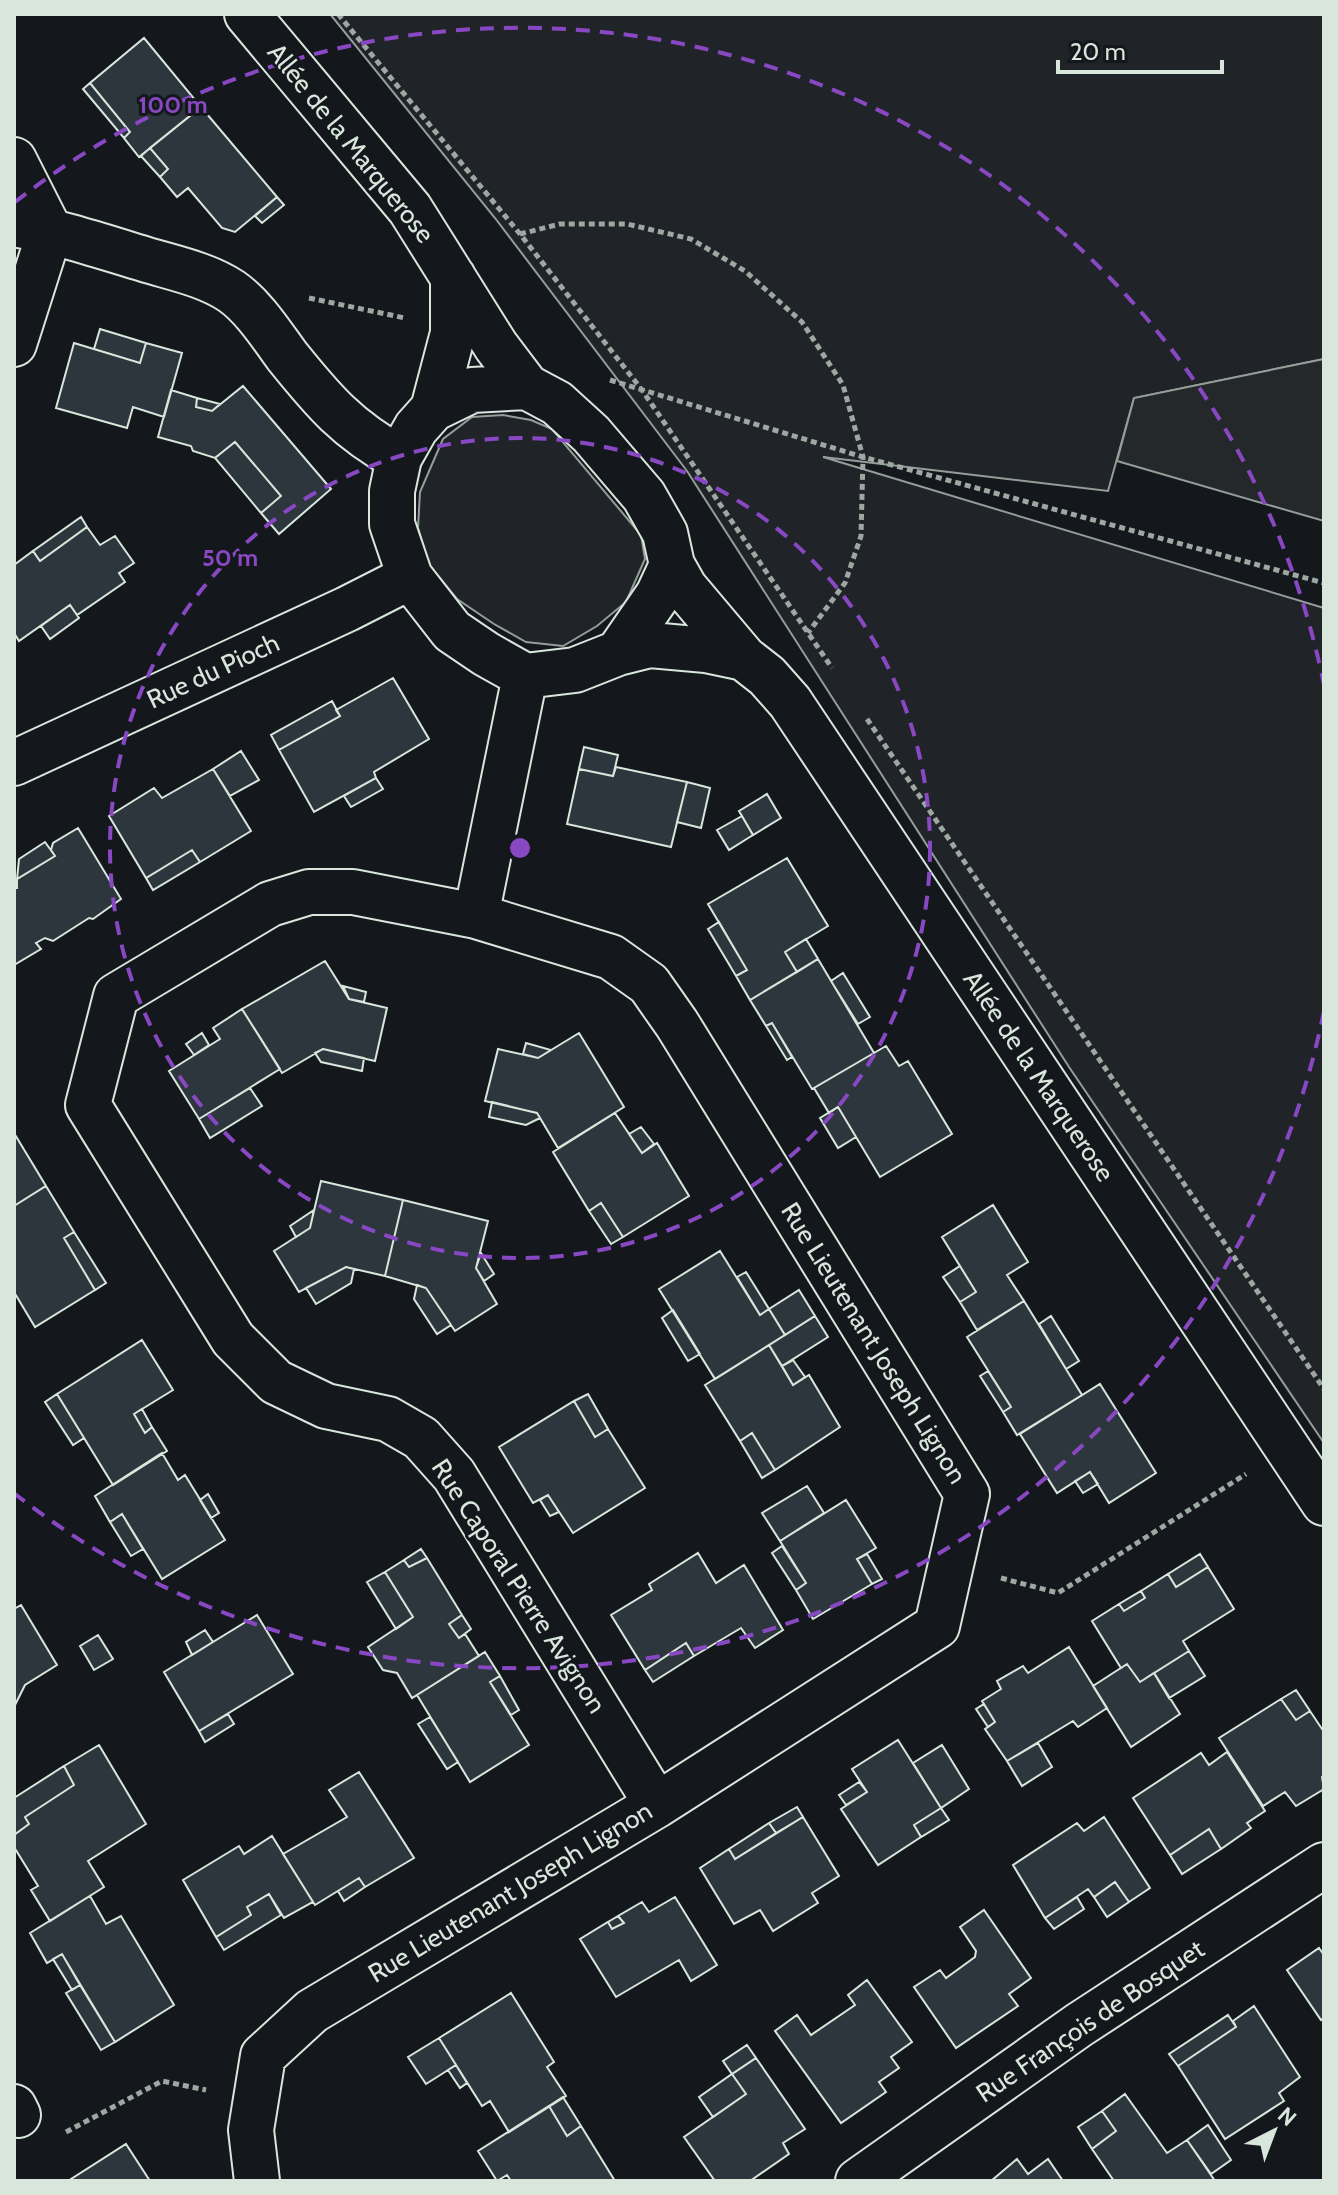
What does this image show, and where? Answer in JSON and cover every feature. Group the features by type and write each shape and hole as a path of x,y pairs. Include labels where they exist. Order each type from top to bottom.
{"street":[{"name":"Allée de la Marquerose","path":"247,14 410,209 496,346 527,387"},
{"path":"14,160 32,228 14,344"},
{"path":"32,228 194,274 232,292 260,320 315,391 346,424 399,458"},
{"path":"433,409 453,333 453,275"},
{"path":"527,387 557,403 591,434 644,496 665,533 672,565 658,595 618,653 575,670 525,676 452,631 410,577 392,524 392,491 399,458 416,428 433,409 472,390 527,387"},
{"name":"Allée de la Marquerose","path":"672,565 685,588 744,658 767,676 790,702 1324,1503"},
{"name":"Rue du Pioch","path":"14,763 410,577"},
{"name":"Allée de la Marquerose","path":"618,653 650,645 706,650 744,658"},
{"path":"476,916 525,676"},
{"name":"Rue Caporal Pierre Avignon","path":"476,916 353,892 309,892 270,904 116,996 88,1105 233,1339 276,1382 326,1406 388,1419 421,1438 454,1475 657,1805"},
{"name":"Rue Lieutenant Joseph Lignon","path":"257,2181 251,2130 263,2056 312,2011 657,1805 937,1626 967,1494 686,1037 649,984 611,957 476,916"},
{"name":"Rue François de Bosquet","path":"858,2181 1079,2025 1324,1865"}],"path":[{"path":"338,14 520,234 642,390 835,672"},
{"path":"520,234 560,224 627,224 691,239 745,271 802,322 843,385 863,457 861,536 845,583 802,641"},
{"path":"863,457 1324,583"},
{"path":"862,712 1324,1389"},
{"path":"951,1565 1058,1593 1287,1448"},
{"path":"16,2111 60,2136 162,2081 255,2099"}],"shaded area":[{"path":"330,14 1324,14 1324,359 1134,398 1108,491 823,457 1324,608 1324,1443 1069,1067 687,471 495,218"},
{"path":"1324,359 1324,521 1117,461 1134,398"},
{"path":"503,415 531,420 552,429 641,535 645,559 626,602 597,626 563,646 526,642 457,599 429,565 418,528 420,492 443,439 472,417"}],"building":[{"path":"144,38 201,107 139,157 124,138 130,132 90,83"},
{"path":"90,83 130,132 124,138 83,89"},
{"path":"201,107 277,197 235,232 222,228 188,188 177,197 160,177 168,169 150,148"},
{"path":"150,148 168,169 160,177 141,156"},
{"path":"277,197 284,205 262,223 255,216"},
{"path":"100,329 146,343 140,363 94,349"},
{"path":"74,343 140,363 146,343 182,353 164,417 133,407 127,428 56,408"},
{"path":"243,386 331,489 279,534 261,513 281,496 235,442 215,458 193,451 191,446 158,437 171,390 197,398 196,407 212,411"},
{"path":"197,398 220,404 212,411 196,407"},
{"path":"235,442 281,496 261,513 215,458"},
{"path":"81,517 87,527 40,561 33,551"},
{"path":"87,527 100,545 115,536 134,563 119,573 125,582 77,615 70,605 19,641 14,633 14,565 33,551 40,561"},
{"path":"70,605 79,618 50,639 41,626"},
{"path":"393,678 429,739 374,772 376,778 314,812 279,750 340,716 336,710"},
{"path":"332,701 340,716 279,750 271,735"},
{"path":"584,747 618,755 613,776 579,769"},
{"path":"241,751 259,780 230,796 213,769"},
{"path":"616,767 687,782 671,847 567,824 579,769 613,776"},
{"path":"213,769 251,831 200,862 192,850 146,878 109,816 154,788 162,798"},
{"path":"376,778 383,789 351,807 344,796"},
{"path":"687,782 710,788 701,828 677,822"},
{"path":"767,794 781,818 753,835 739,811"},
{"path":"742,816 753,835 729,850 717,830"},
{"path":"78,828 121,899 53,941 45,938 36,943 41,949 14,965 14,888 17,888 17,879 55,856 51,850 53,843"},
{"path":"45,842 55,856 17,879 19,859"},
{"path":"192,850 200,862 153,890 146,878"},
{"path":"787,858 828,926 785,952 797,972 750,1000 736,976 747,970 708,904"},
{"path":"719,922 747,970 736,976 708,929"},
{"path":"806,939 818,959 797,972 785,952"},
{"path":"818,959 874,1053 812,1089 772,1023 766,1026 750,1000"},
{"path":"325,961 349,999 387,1008 375,1061 323,1049 282,1073 242,1009"},
{"path":"843,973 870,1017 858,1024 831,981"},
{"path":"343,986 366,992 364,1002 349,999"},
{"path":"242,1009 280,1069 199,1119 169,1071 220,1039 213,1028"},
{"path":"772,1023 792,1057 787,1060 766,1026"},
{"path":"202,1033 209,1045 194,1055 186,1044"},
{"path":"579,1033 624,1107 558,1148 537,1113 485,1101 498,1049 538,1058"},
{"path":"526,1043 551,1050 538,1058 523,1054"},
{"path":"886,1046 899,1066 908,1061 952,1134 880,1177 838,1107 829,1113 814,1088"},
{"path":"323,1049 364,1058 362,1071 321,1062 315,1053"},
{"path":"250,1088 262,1106 210,1138 199,1119"},
{"path":"492,1102 537,1113 540,1118 526,1125 489,1117"},
{"path":"838,1107 856,1137 838,1148 820,1118"},
{"path":"615,1113 642,1153 657,1143 689,1196 623,1237 601,1203 589,1211 553,1152"},
{"path":"641,1127 654,1144 642,1153 629,1134"},
{"path":"14,1133 46,1186 14,1206"},
{"path":"321,1181 403,1200 385,1276 346,1267 299,1292 274,1251 310,1228"},
{"path":"46,1186 74,1232 64,1238 95,1290 35,1327 14,1292 14,1206"},
{"path":"403,1200 488,1221 476,1268 497,1304 455,1331 426,1288 385,1276"},
{"path":"601,1203 623,1237 611,1244 589,1211"},
{"path":"993,1205 1028,1262 1007,1275 1024,1301 977,1330 960,1302 976,1292 942,1237"},
{"path":"314,1210 310,1228 296,1237 290,1226"},
{"path":"74,1232 106,1283 95,1290 64,1238"},
{"path":"720,1251 760,1315 769,1309 785,1335 715,1379 659,1289"},
{"path":"481,1253 494,1274 484,1281 476,1268"},
{"path":"960,1266 976,1292 960,1302 943,1277"},
{"path":"346,1267 354,1269 351,1283 316,1304 306,1288"},
{"path":"746,1272 769,1309 760,1315 737,1277"},
{"path":"417,1285 426,1288 451,1325 437,1334 414,1299"},
{"path":"799,1290 815,1316 785,1335 769,1309"},
{"path":"1024,1301 1082,1395 1017,1435 1003,1412 1011,1407 967,1337"},
{"path":"673,1310 700,1354 688,1361 662,1318"},
{"path":"815,1316 828,1337 782,1366 769,1345"},
{"path":"1051,1316 1079,1361 1066,1369 1039,1324"},
{"path":"142,1340 173,1390 134,1414 145,1433 152,1427 167,1451 113,1485 57,1394"},
{"path":"769,1345 793,1385 809,1375 840,1427 775,1470 752,1433 740,1441 705,1385"},
{"path":"793,1360 805,1377 793,1385 782,1366"},
{"path":"988,1371 1011,1407 1003,1412 980,1376"},
{"path":"1100,1384 1156,1473 1109,1503 1090,1472 1057,1493 1020,1434"},
{"path":"57,1394 84,1438 73,1445 45,1402"},
{"path":"588,1394 608,1429 595,1437 574,1401"},
{"path":"574,1401 595,1437 608,1429 645,1488 573,1533 548,1495 533,1503 499,1447"},
{"path":"142,1409 152,1427 145,1433 134,1414"},
{"path":"752,1433 775,1470 762,1478 740,1441"},
{"path":"162,1453 178,1480 185,1475 225,1540 162,1579 122,1514 110,1522 95,1496"},
{"path":"1090,1472 1098,1484 1083,1493 1075,1481"},
{"path":"807,1486 824,1513 780,1541 762,1513"},
{"path":"208,1494 219,1513 211,1518 200,1500"},
{"path":"548,1495 559,1512 550,1516 540,1500"},
{"path":"846,1500 876,1548 857,1559 872,1584 813,1619 796,1590 806,1583 780,1541"},
{"path":"122,1514 143,1549 131,1556 110,1522"},
{"path":"782,1546 806,1583 796,1590 772,1553"},
{"path":"421,1549 427,1558 409,1567 404,1560"},
{"path":"698,1553 716,1583 744,1565 783,1630 755,1648 741,1628 694,1656 686,1643 645,1670 611,1615 652,1590 649,1584"},
{"path":"867,1554 882,1579 872,1584 857,1559"},
{"path":"1200,1554 1208,1567 1176,1587 1168,1574"},
{"path":"427,1558 462,1615 449,1624 459,1638 465,1634 479,1656 412,1698 397,1673 383,1670 368,1647 413,1617 385,1572 404,1560 409,1567"},
{"path":"1208,1567 1234,1609 1183,1641 1189,1651 1140,1682 1127,1664 1121,1668 1092,1621 1119,1604 1124,1611 1145,1598 1141,1591 1168,1574 1176,1587"},
{"path":"385,1572 413,1617 396,1629 367,1582"},
{"path":"1141,1591 1145,1598 1124,1611 1119,1604"},
{"path":"21,1605 57,1665 25,1685 14,1707 14,1609"},
{"path":"257,1615 293,1674 199,1731 164,1672"},
{"path":"462,1615 471,1629 459,1638 449,1624"},
{"path":"205,1630 213,1642 192,1655 186,1642"},
{"path":"98,1635 113,1659 94,1670 80,1646"},
{"path":"686,1643 694,1656 653,1682 645,1670"},
{"path":"1069,1647 1107,1708 1078,1727 1073,1721 1007,1761 985,1729 995,1722 982,1701 1001,1689 997,1681 1023,1666 1028,1673"},
{"path":"1189,1651 1205,1676 1169,1698 1154,1673"},
{"path":"485,1652 500,1676 490,1682 529,1745 470,1782 417,1695"},
{"path":"1127,1664 1140,1682 1154,1673 1180,1714 1131,1747 1093,1686"},
{"path":"500,1676 519,1710 511,1715 490,1682"},
{"path":"1296,1690 1310,1711 1296,1720 1281,1699"},
{"path":"1281,1699 1296,1720 1310,1711 1324,1732 1324,1789 1296,1806 1285,1792 1263,1806 1219,1738"},
{"path":"984,1704 995,1722 988,1727 976,1709"},
{"path":"228,1714 234,1724 205,1742 199,1731"},
{"path":"430,1717 458,1762 447,1769 418,1724"},
{"path":"898,1740 941,1808 914,1825 921,1837 878,1865 841,1809 867,1792 852,1769"},
{"path":"1038,1743 1052,1767 1022,1786 1007,1761"},
{"path":"99,1745 146,1824 88,1861 104,1887 50,1921 31,1890 38,1886 14,1847 14,1835 29,1824 25,1817 74,1785 64,1766"},
{"path":"942,1745 969,1789 941,1808 913,1763"},
{"path":"1227,1752 1265,1811 1247,1823 1251,1828 1221,1849 1209,1829 1170,1855 1133,1798 1201,1753 1209,1765"},
{"path":"64,1766 74,1785 25,1817 29,1824 14,1835 14,1798"},
{"path":"359,1772 414,1858 365,1887 359,1878 315,1905 283,1854 347,1817 329,1790"},
{"path":"859,1782 867,1792 846,1805 839,1795"},
{"path":"797,1807 803,1817 776,1833 769,1823"},
{"path":"941,1808 949,1820 921,1837 914,1825"},
{"path":"803,1817 839,1876 812,1893 818,1903 773,1931 760,1910 734,1924 700,1868 729,1849 735,1859"},
{"path":"1104,1817 1150,1888 1129,1902 1115,1882 1094,1897 1088,1889 1045,1918 1013,1865 1077,1823 1084,1831"},
{"path":"769,1823 776,1833 735,1859 729,1849"},
{"path":"1209,1829 1221,1849 1182,1874 1170,1855"},
{"path":"272,1836 313,1902 284,1918 269,1894 247,1907 251,1915 216,1937 183,1880 239,1846 244,1854"},
{"path":"359,1878 365,1887 344,1901 338,1891"},
{"path":"1115,1882 1129,1902 1107,1917 1094,1897"},
{"path":"269,1894 281,1915 224,1950 216,1937 251,1915 247,1907"},
{"path":"90,1896 106,1924 121,1916 174,2005 115,2042 62,1954 47,1963 30,1933"},
{"path":"675,1897 717,1965 691,1981 679,1960 616,1997 580,1939 608,1922 612,1929 624,1923 618,1916 642,1902 649,1912"},
{"path":"1077,1897 1084,1909 1054,1929 1045,1918"},
{"path":"984,1910 1031,1978 1009,1994 1018,2006 956,2048 914,1987 940,1970 946,1978 975,1957 976,1951 960,1927"},
{"path":"618,1916 624,1923 612,1929 608,1922"},
{"path":"1319,1948 1324,1955 1324,2018 1321,2020 1287,1970"},
{"path":"62,1954 80,1985 72,1990 53,1959"},
{"path":"867,1980 912,2042 891,2057 899,2068 879,2082 886,2092 841,2123 775,2031 797,2015 811,2035 855,2005 848,1995"},
{"path":"80,1985 115,2042 101,2050 66,1993"},
{"path":"511,1993 554,2062 547,2067 566,2096 509,2132 490,2101 482,2106 439,2038"},
{"path":"1254,2006 1300,2077 1279,2093 1284,2101 1225,2139 1178,2066 1236,2027 1233,2021"},
{"path":"1228,2015 1236,2027 1178,2066 1169,2054"},
{"path":"439,2038 456,2065 426,2084 408,2057"},
{"path":"747,2045 756,2058 732,2074 723,2061"},
{"path":"756,2058 805,2129 783,2143 789,2154 750,2181 715,2181 684,2137 746,2094 732,2074"},
{"path":"456,2065 467,2083 460,2088 448,2070"},
{"path":"732,2074 746,2094 713,2117 699,2097"},
{"path":"1125,2094 1167,2153 1187,2140 1215,2181 1114,2181 1092,2149 1116,2131 1102,2111"},
{"path":"563,2097 581,2126 567,2136 549,2106"},
{"path":"549,2106 567,2136 581,2126 615,2181 511,2181 507,2175 497,2181 478,2151"},
{"path":"1102,2111 1116,2131 1092,2149 1078,2127"},
{"path":"1208,2125 1231,2160 1211,2174 1187,2140"},
{"path":"126,2144 150,2181 68,2181"},
{"path":"1017,2159 1028,2174 1048,2159 1063,2181 991,2181"}]}
